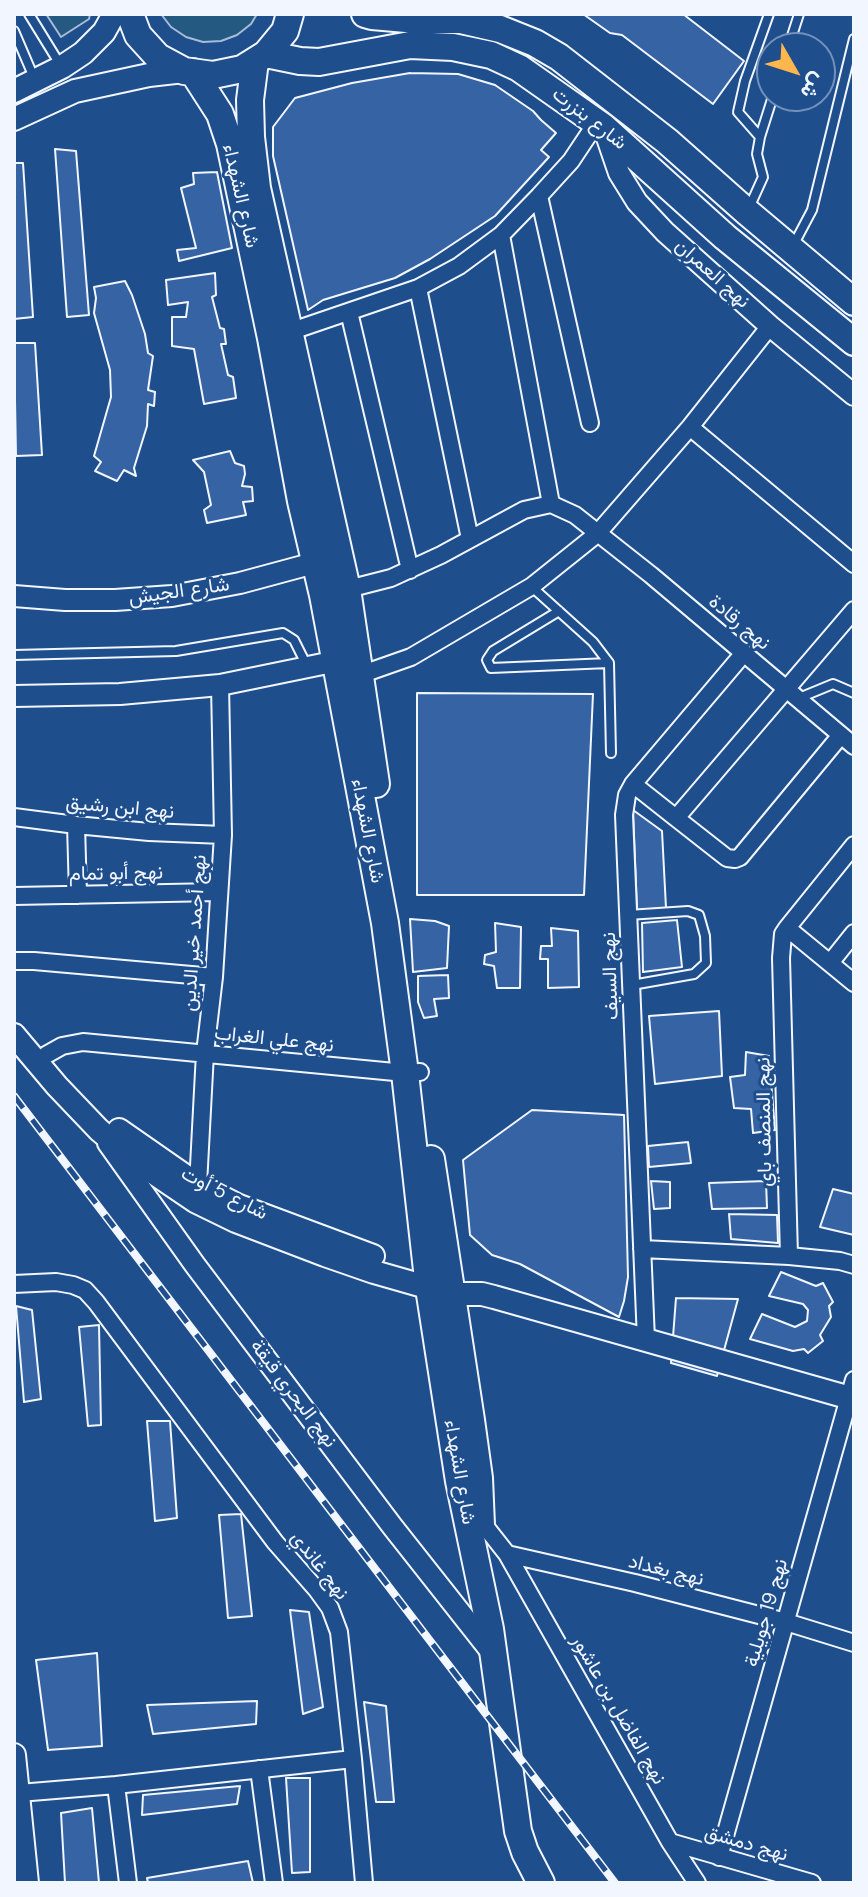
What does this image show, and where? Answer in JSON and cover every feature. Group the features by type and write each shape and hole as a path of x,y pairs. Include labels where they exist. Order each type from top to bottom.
{"main road":[{"path":"14,91 83,53 104,32 114,14"},
{"path":"130,14 138,35 158,57 188,72"},
{"path":"14,119 75,91 149,75 188,72 213,75 242,69 261,57 285,31 290,14"},
{"name":"شارع بنزرت","path":"365,14 418,20 461,20 500,29 559,57 667,141 854,302"},
{"name":"شارع بنزرت","path":"261,57 319,62 410,45 453,47 491,55 519,68 600,124 725,237 854,342"},
{"name":"شارع الشهداء","path":"261,57 250,100 257,188 289,332 348,669 363,708 408,978 412,1072 439,1284 459,1481 486,1604 518,1831 541,1883"},
{"name":"شارع الشهداء","path":"188,72 220,114 230,144 301,501 328,560"},
{"name":"شارع 5 أوت","path":"14,1018 109,1123 198,1185 239,1206 439,1284"},
{"name":"شارع 5 أوت","path":"14,1035 99,1130 136,1161 195,1201 236,1221 325,1255 852,1392"},
{"name":"شارع الشهداء","path":"439,1284 471,1420 479,1478 486,1604"},
{"path":"14,1755 27,1883"}],"street":[{"path":"289,332 418,288 459,266 501,235 571,161 600,124"},
{"name":"نهج العمران","path":"600,124 619,173 637,202 665,232 770,326 854,395"},
{"path":"539,196 590,423"},
{"path":"335,592 391,578 524,510 551,504 501,235"},
{"path":"418,288 470,539"},
{"path":"349,312 410,570"},
{"path":"14,696 120,694 220,685 307,667 348,669 411,657 532,586 597,534 690,427 770,326"},
{"path":"690,427 854,564"},
{"name":"نهج رقادة","path":"551,504 575,515 651,575 848,740"},
{"name":"شارع الجيش","path":"14,596 65,600 172,596 231,585 328,560"},
{"path":"676,818 792,693 854,610"},
{"name":"نهج السيف","path":"646,1340 624,815 627,795 633,784 744,653"},
{"name":"نهج أحمد خير الدين","path":"198,1185 205,1053 214,977 223,835 220,685"},
{"path":"633,784 727,858 735,859 848,740"},
{"name":"نهج ابن رشيق","path":"14,817 149,832 223,835"},
{"path":"76,825 78,895"},
{"path":"854,845 787,928 854,983"},
{"name":"نهج أبو تمام","path":"14,896 218,892"},
{"name":"نهج المنصف باي","path":"787,928 783,934 781,958 789,1256"},
{"path":"830,963 854,933"},
{"path":"14,961 214,977"},
{"name":"نهج علي الغراب","path":"46,1055 62,1046 83,1042 412,1072"},
{"name":"نهج البحري قيقة","path":"99,1130 195,1265 493,1654"},
{"path":"642,1249 789,1256 854,1265"},
{"name":"نهج غاندي","path":"14,1284 56,1282 85,1290 275,1542 330,1608 339,1632 364,1883"},
{"name":"نهج 19 جويلية","path":"719,1857 852,1392"},
{"path":"481,1521 507,1554"},
{"name":"نهج بغداد","path":"507,1554 635,1583 854,1643"},
{"name":"نهج الفاضل بن عاشور","path":"507,1554 670,1842 697,1883"},
{"path":"19,1793 353,1759"},
{"path":"259,1769 274,1883"},
{"path":"116,1785 128,1883"},
{"name":"نهج دمشق","path":"670,1842 812,1883"}],"lane":[{"path":"29,14 62,67"},
{"path":"760,137 738,112 745,81 769,14"},
{"path":"14,31 35,80"},
{"path":"791,249 812,210 854,39"},
{"path":"747,212 763,177 757,154 768,112"},
{"path":"532,586 593,642 609,663 611,753"},
{"path":"559,611 493,651 487,660 491,668 609,663"},
{"path":"14,655 176,651 283,633 294,640 307,667"},
{"path":"792,693 833,684 854,693"},
{"path":"628,915 688,911 699,915 705,936 706,963 694,974 631,985"}],"shaded area":[{"path":"46,14 90,14 89,19 61,37"},
{"path":"161,14 257,14 251,24 237,35 221,41 203,42 186,37 171,27"}],"building":[{"path":"583,14 683,14 744,61 713,104 622,35 610,33"},
{"path":"410,73 458,74 495,85 533,111 556,133 541,150 549,157 495,216 430,259 395,278 323,300 308,310 273,156 273,127 295,98 352,83"},
{"path":"55,149 76,151 89,315 67,317"},
{"path":"14,163 23,163 33,317 14,319"},
{"path":"217,172 232,248 179,261 177,250 196,248 181,188 194,184 193,173"},
{"path":"215,273 216,295 212,297 220,328 224,329 226,344 221,344 228,375 233,377 236,398 204,404 194,349 172,346 172,317 186,317 188,302 168,305 166,280"},
{"path":"125,281 145,334 148,353 153,356 148,390 155,392 154,406 148,404 147,426 134,468 136,476 124,470 117,481 95,471 101,462 94,456 111,397 110,370 94,313 94,287"},
{"path":"14,343 35,343 42,455 16,456"},
{"path":"230,451 235,463 244,466 242,486 252,487 253,501 243,502 246,515 207,523 204,510 211,505 204,472 193,460"},
{"path":"417,693 593,694 584,895 417,895"},
{"path":"633,810 662,831 666,908 637,910"},
{"path":"410,919 435,921 449,926 447,968 413,972"},
{"path":"677,920 682,967 643,972 642,923"},
{"path":"495,923 521,927 520,988 497,988 494,966 484,964 485,955 496,952"},
{"path":"551,928 578,931 579,987 548,988 548,959 540,959 541,946 552,946"},
{"path":"448,975 449,998 434,999 437,1016 424,1018 418,1002 418,976"},
{"path":"719,1011 722,1076 655,1084 649,1016"},
{"path":"746,1052 769,1056 775,1130 753,1133 751,1109 734,1108 730,1077 745,1075"},
{"path":"532,1110 624,1115 628,1277 619,1317 520,1264 492,1255 470,1235 463,1160"},
{"path":"688,1142 691,1163 649,1167 648,1146"},
{"path":"651,1181 670,1182 670,1208 654,1209"},
{"path":"766,1181 767,1208 712,1209 709,1183"},
{"path":"833,1189 854,1194 854,1235 820,1227"},
{"path":"729,1214 777,1215 778,1243 731,1239"},
{"path":"781,1272 816,1286 823,1283 833,1302 829,1306 831,1317 820,1335 823,1341 808,1353 804,1349 793,1351 750,1339 762,1314 795,1327 807,1321 808,1310 803,1304 769,1296"},
{"path":"676,1298 738,1299 717,1376 671,1363"},
{"path":"16,1306 32,1310 41,1399 24,1402"},
{"path":"99,1325 101,1425 88,1426 79,1327"},
{"path":"147,1421 170,1421 177,1518 155,1521"},
{"path":"241,1514 252,1616 228,1618 219,1515"},
{"path":"290,1610 309,1612 323,1707 303,1714"},
{"path":"97,1653 102,1746 48,1750 36,1660"},
{"path":"257,1701 256,1724 153,1734 147,1705"},
{"path":"364,1702 386,1706 394,1802 376,1802"},
{"path":"286,1778 310,1778 310,1872 292,1873"},
{"path":"240,1786 237,1804 142,1815 143,1795"},
{"path":"92,1808 99,1883 65,1883 61,1813"},
{"path":"248,1861 253,1883 148,1883 147,1878"}],"railway":[{"path":"14,1096 615,1883"}]}
